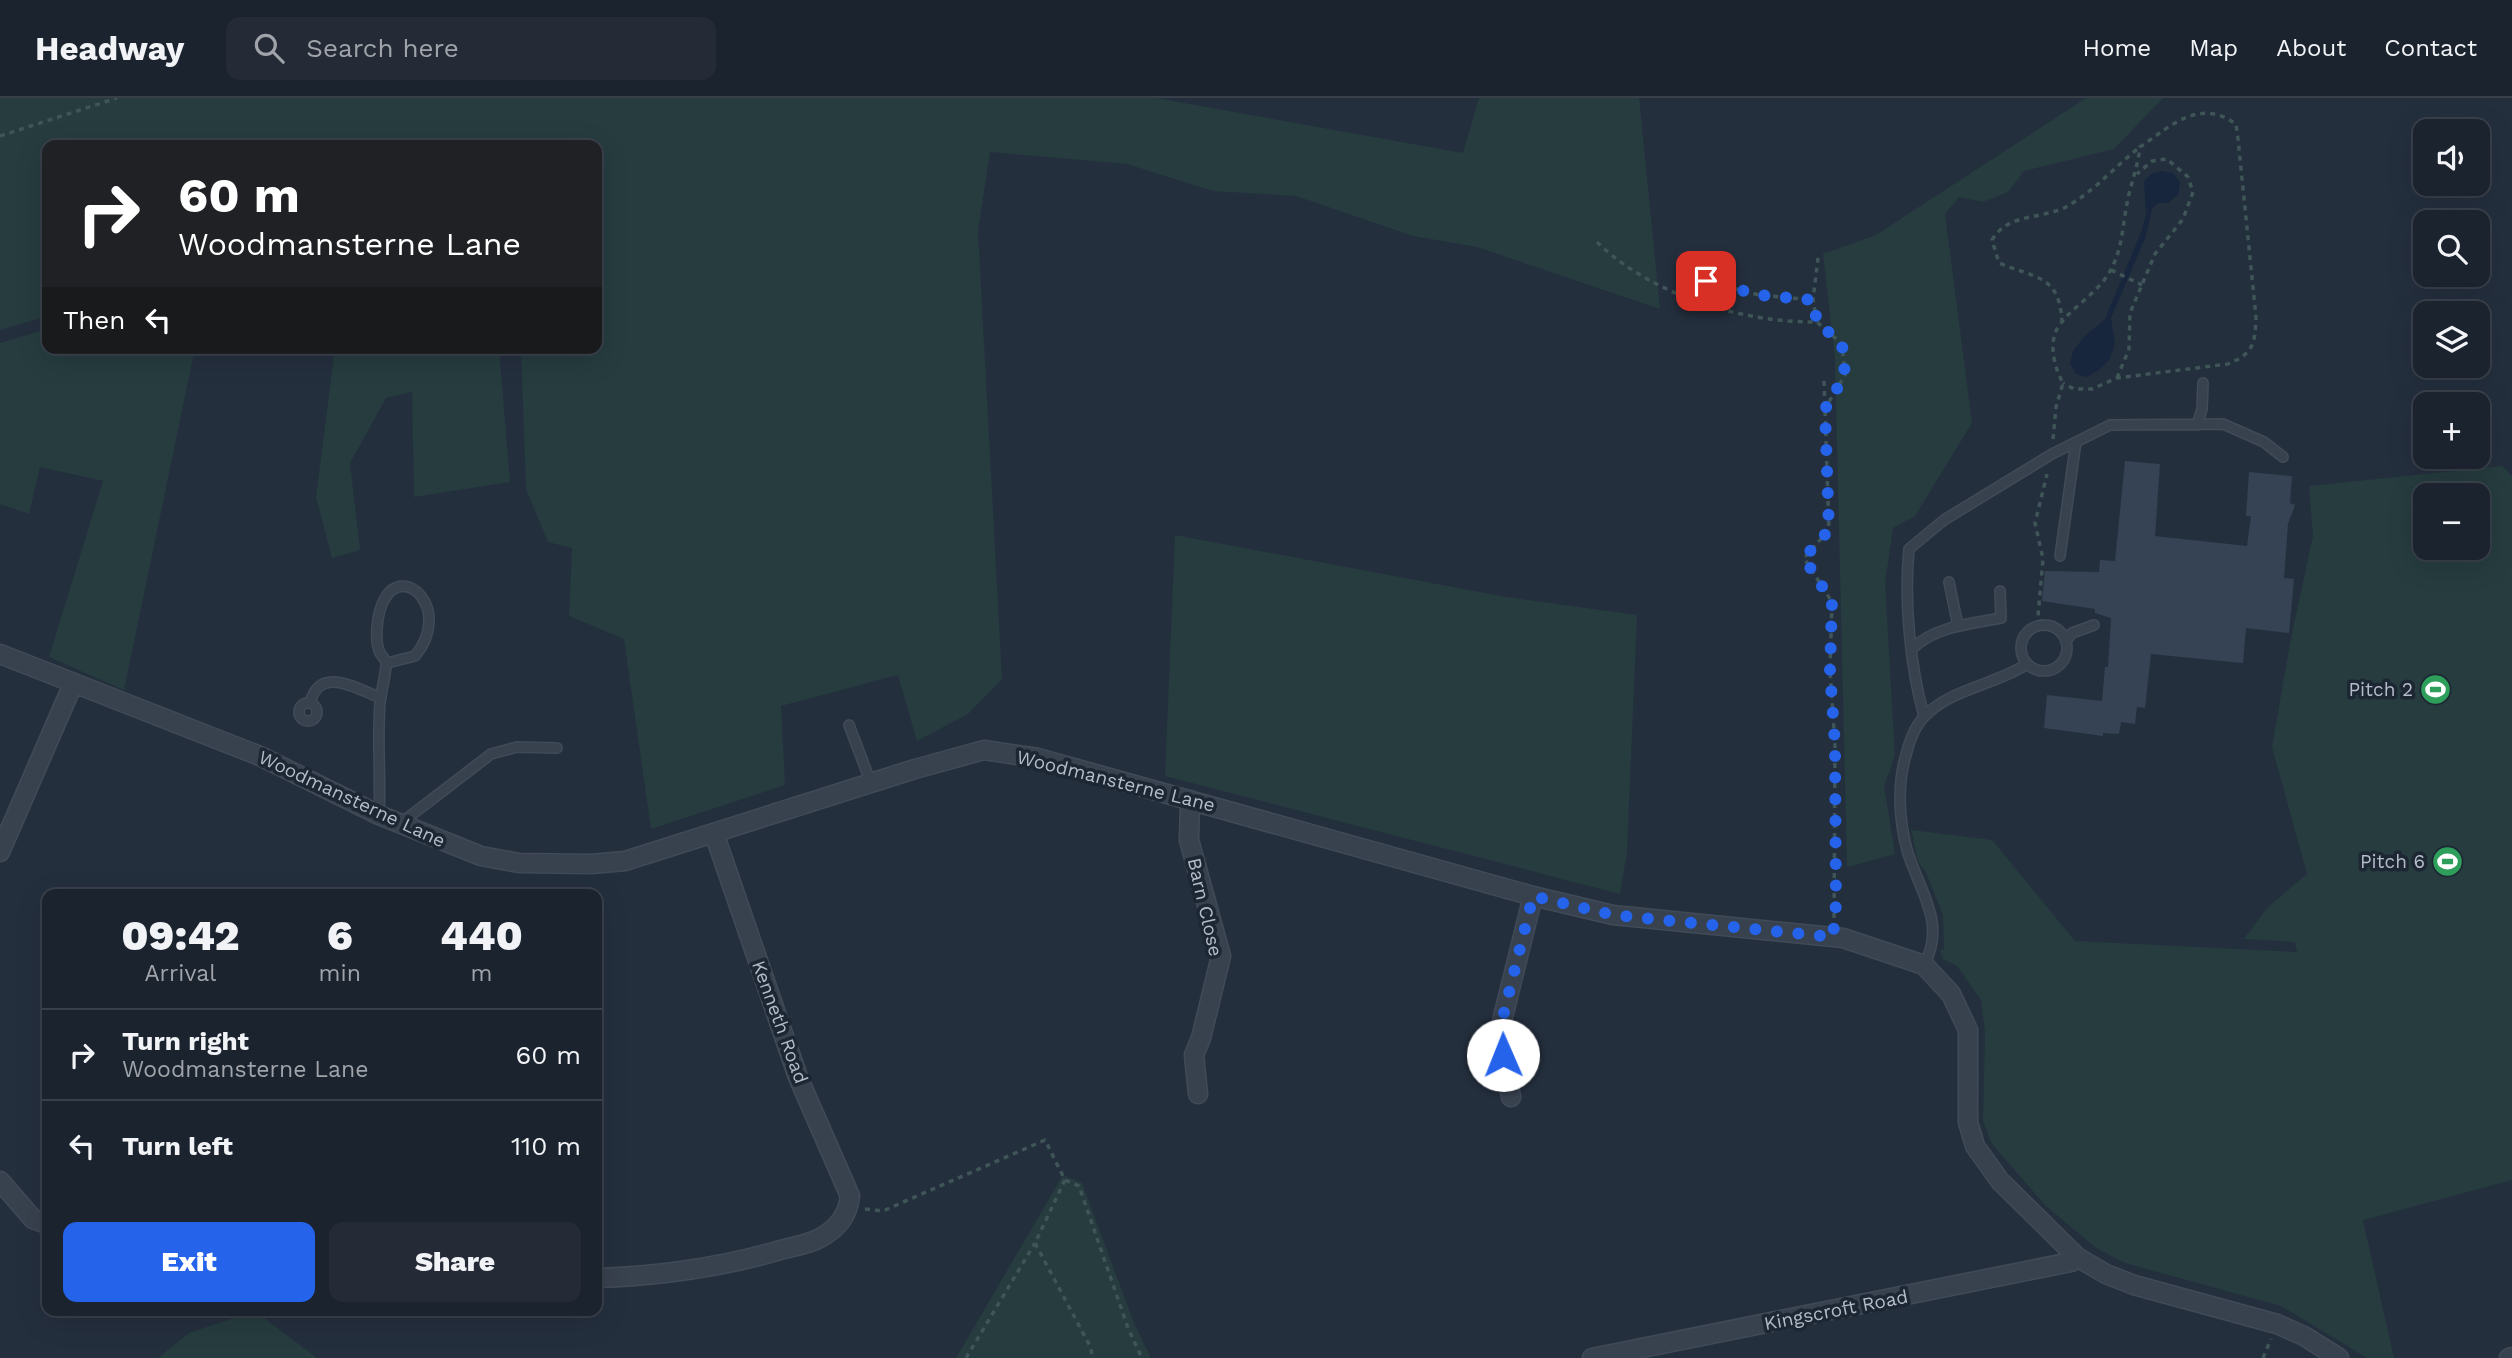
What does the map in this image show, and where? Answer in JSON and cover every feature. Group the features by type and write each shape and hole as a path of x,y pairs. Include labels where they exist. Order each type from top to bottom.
{"street":[{"name":"Woodmansterne Lane","path":"0,654 260,757 400,824 481,856 519,863 591,864 625,861 984,750 1038,758 1533,896 1613,915 1833,937 1894,953 1924,965 1951,994 1968,1030 1968,1122 1975,1146 2000,1181 2077,1257 2106,1274 2134,1285 2277,1324 2304,1336 2339,1358"},
{"path":"0,852 73,684"},
{"name":"Barn Close","path":"1190,800 1189,840 1221,956 1201,1038 1194,1055 1198,1094"},
{"name":"Kenneth Road","path":"714,834 798,1077 850,1196 849,1207"},
{"path":"1511,1097 1499,1033 1533,896"},
{"path":"0,1181 33,1219 42,1222"},
{"path":"602,1278 647,1276 748,1260 820,1238 845,1217 849,1207"},
{"name":"Kingscroft Road","path":"1592,1358 1638,1354 2071,1262 2077,1257"}],"lane":[{"path":"2197,425 2202,409 2203,383"},
{"path":"1924,716 1916,689 1905,586 1909,549 1944,520 2052,454 2110,425 2223,424 2264,442 2283,457"},
{"path":"2060,556 2077,442"},
{"path":"1949,582 1958,626"},
{"path":"379,815 381,698 387,663 377,644 383,602 398,588 410,588 421,595 428,605 429,627 415,656 387,663"},
{"path":"1913,649 1924,638 1958,626 2001,618 2000,591"},
{"path":"2066,641 2057,629 2043,624 2029,630 2021,642 2023,657 2027,664 2041,670 2055,667 2065,656 2066,641 2073,633 2094,625"},
{"path":"1924,965 1933,948 1933,916 1906,846 1900,774 1910,741 1924,716 1983,682 2007,677 2027,664"},
{"path":"310,703 316,686 322,682 342,683 381,698"},
{"path":"849,725 871,783"},
{"path":"400,824 491,754 517,747 557,748"}],"path":[{"path":"0,136 117,98"},
{"path":"2062,323 2061,302 2056,290 2048,282 1999,263 1992,240 1998,230 2008,223 2059,210 2079,200 2140,147 2194,110 2210,108 2224,113 2235,124 2256,317 2255,341 2244,357 2228,364 2117,379 2092,389 2074,389 2063,383 2056,372 2055,333 2062,323 2090,299 2110,270 2123,234 2129,191 2137,174 2140,147"},
{"path":"2117,379 2129,349 2130,313 2155,254 2183,219 2193,192 2188,177 2167,159 2152,161 2137,174"},
{"path":"1597,242 1615,260 1673,292 1729,310 1792,322 1817,322"},
{"path":"1818,258 1813,300 1817,322 1842,344 1845,375 1825,409"},
{"path":"2110,270 2142,285"},
{"path":"1706,281 1759,295 1813,300"},
{"path":"1824,381 1829,530 1804,558 1832,602 1830,671 1835,745 1836,904 1833,937"},
{"path":"2043,624 2038,615 2043,559 2035,523 2052,454 2053,426 2063,383"},
{"path":"849,1207 883,1211 1045,1140 1065,1181 1079,1186 1128,1328 1142,1358"},
{"path":"966,1358 1035,1243 1065,1181"},
{"path":"1035,1243 1091,1348 1092,1358"}],"green space":[{"path":"0,98 1156,98 1463,153 1479,98 1639,98 1660,309 1477,247 1413,236 1296,196 1213,191 1127,164 990,152 978,231 1002,679 968,714 917,741 898,675 781,706 785,785 651,829 624,639 569,616 572,548 548,542 526,489 521,354 602,354 602,140 42,140 42,317 0,330"},
{"path":"2086,98 2163,98 2114,149 2024,171 2008,192 1983,202 1959,197 1945,214 1972,423 1915,516 1893,528 1885,583 1895,756 1884,786 1895,854 1847,867 1835,359 1823,254 1876,235"},
{"path":"42,330 42,354 194,354 124,690 49,657 103,481 40,467 29,514 0,504 0,343"},
{"path":"334,354 499,354 510,482 414,497 412,392 386,398 350,463 360,550 332,558 316,497"},
{"path":"2502,466 2512,476 2512,1180 2363,1220 2394,1358 2367,1358 2281,1306 2125,1263 2096,1248 2046,1206 1992,1144 1983,1121 1985,1032 1981,1000 1957,966 1943,959 1940,951 1944,949 1943,915 1925,870 1917,858 1911,830 1992,840 2075,941 2297,952 2295,942 2244,939 2267,908 2307,874 2272,747 2291,638 2313,536 2309,486"},
{"path":"1175,535 1506,597 1637,615 1627,852 1620,894 1165,776"},
{"path":"1063,1175 1082,1183 1134,1323 1151,1358 956,1358"},
{"path":"240,1316 262,1316 317,1358 158,1358 189,1333"}],"water":[{"path":"2162,171 2173,173 2180,182 2178,195 2168,203 2158,203 2152,209 2146,236 2111,318 2115,344 2109,360 2098,371 2086,377 2076,374 2070,364 2073,351 2084,337 2105,319 2142,230 2146,214 2144,181 2151,174"}],"building":[{"path":"2125,461 2160,464 2155,536 2247,546 2251,516 2246,516 2249,472 2292,476 2290,503 2295,505 2288,524 2284,578 2294,579 2289,633 2246,628 2243,663 2151,654 2145,708 2137,707 2135,724 2121,722 2119,734 2103,733 2103,736 2044,728 2047,695 2102,701 2105,667 2108,667 2111,618 2095,613 2095,609 2042,601 2045,571 2099,572 2100,560 2115,561"}],"place":[{"name":"Pitch 2","path":"2436,689"},
{"name":"Pitch 6","path":"2448,861"}],"route":[{"path":"1503,1055 1499,1033 1533,896 1613,915 1833,937 1836,904 1835,745 1830,671 1832,602 1804,558 1829,530 1825,409 1845,375 1842,344 1817,322 1813,300 1798,296 1759,295 1706,281"}]}
